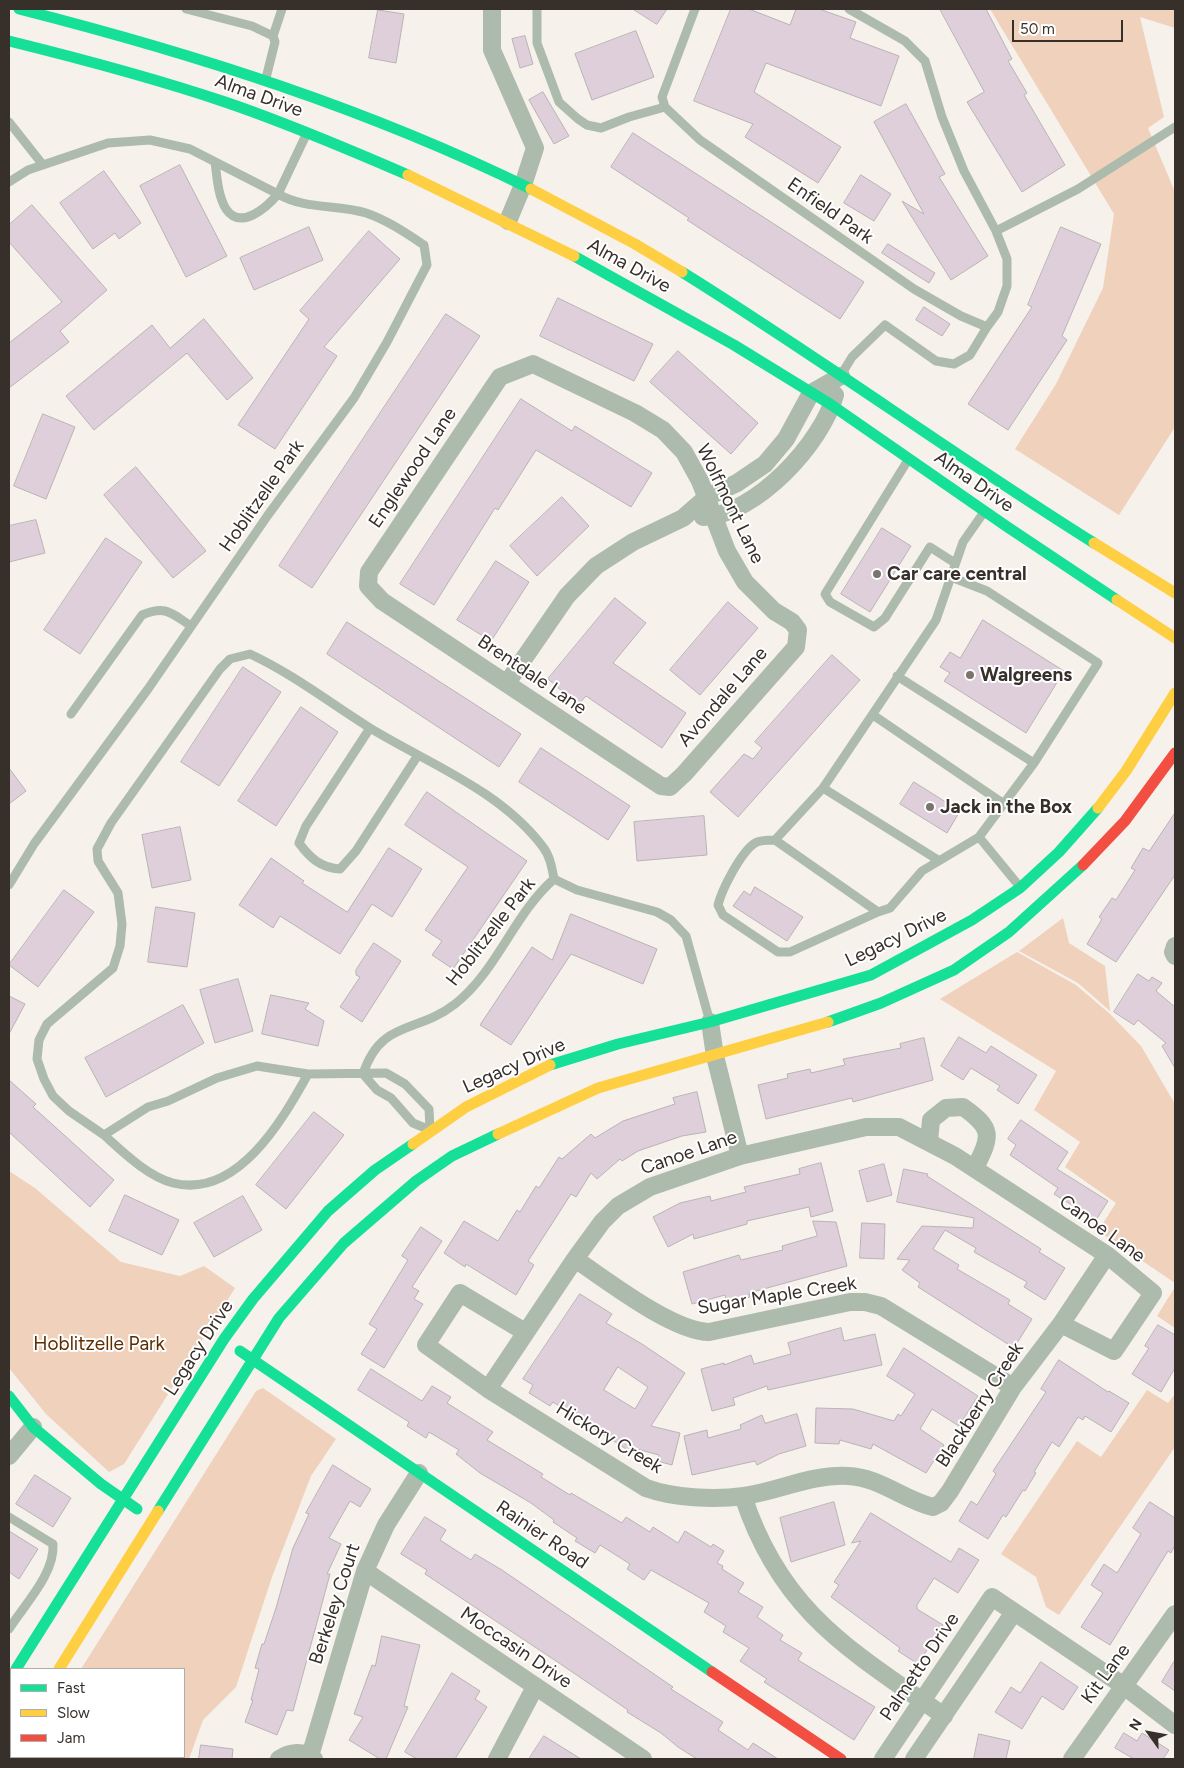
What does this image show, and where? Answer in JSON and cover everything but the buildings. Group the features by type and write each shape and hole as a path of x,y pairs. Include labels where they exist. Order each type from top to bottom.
{"main road":[{"name":"Alma Drive","path":"19,9 192,55 266,81 317,104 422,137 523,186 635,244 733,304 841,376 998,491 1175,593"},
{"name":"Alma Drive","path":"9,42 70,54 172,84 309,128 508,221 643,292 811,392 909,457 985,512 1175,638"},
{"path":"985,512 998,491"},
{"name":"Legacy Drive","path":"60,1668 279,1318 344,1244 416,1181 447,1149 598,1088 804,1030 881,1003 954,970 984,950 1027,899 1059,852 1098,808 1126,771 1175,693"},
{"name":"Legacy Drive","path":"17,1668 224,1339 253,1299 328,1211 375,1170 430,1130 466,1107 551,1065 618,1044 710,1022 871,975 972,920 1027,899 1091,858 1119,827 1175,754"},
{"path":"430,1130 447,1149"},
{"name":"Rainier Road","path":"224,1339 841,1759"},
{"path":"9,1396 33,1427 123,1500 153,1520"}],"street":[{"path":"492,9 492,50 534,148 523,186 508,221"},
{"name":"Wolfmont Lane","path":"508,374 533,364 642,417 663,430 684,452 707,496 727,551 745,582 774,611 792,622 798,630"},
{"name":"Englewood Lane","path":"373,592 368,586 370,572 500,377 508,374"},
{"path":"507,683 567,596 596,566 633,542 683,518 707,496 738,483 765,464 786,438 811,392 841,376"},
{"path":"683,518 716,517 751,499 780,479 810,445 832,406 841,376"},
{"name":"Brentdale Lane","path":"373,592 661,786 670,786"},
{"name":"Avondale Lane","path":"670,786 684,774 796,647 798,630"},
{"path":"710,1022 715,1056 740,1156"},
{"path":"928,1142 931,1120 946,1108 963,1107 981,1120 987,1136 987,1146 975,1168"},
{"name":"Canoe Lane","path":"488,1389 575,1259 602,1222 618,1206 650,1187 740,1156 866,1127 900,1127 975,1168 1106,1255 1154,1293 1114,1351 1061,1324"},
{"name":"Blackberry Creek","path":"933,1506 940,1503 950,1490 1013,1386 1061,1324 1106,1255"},
{"name":"Sugar Maple Creek","path":"575,1259 669,1320 695,1332 710,1332 850,1302 865,1302 881,1306 1013,1386"},
{"name":"Hickory Creek","path":"525,1332 460,1293 426,1346 488,1389 646,1488 662,1494 682,1497 743,1496 810,1479 848,1476 882,1485 933,1506"},
{"path":"9,1456 33,1427"},
{"name":"Berkeley Court","path":"279,1759 286,1755 298,1753 312,1758 365,1571 386,1525 419,1473"},
{"path":"743,1496 754,1531 778,1573 800,1604 827,1632 944,1716"},
{"name":"Moccasin Drive","path":"365,1571 642,1759"},
{"name":"Palmetto Drive","path":"882,1759 992,1598 1014,1612"},
{"path":"914,1759 1014,1612 1124,1686 1175,1725"},
{"name":"Kit Lane","path":"1072,1759 1175,1614"},
{"path":"497,1759 535,1687"}],"lane":[{"path":"191,9 252,26 273,36"},
{"path":"266,81 274,42 273,36 282,9"},
{"path":"537,9 537,43 559,102 587,125 601,128 629,116 664,107 662,97 695,9"},
{"path":"841,376 852,357 885,325 936,361 954,364 970,356 998,312 1007,286 1007,260 996,231 964,171 942,117 924,61 905,41 849,9"},
{"name":"Enfield Park","path":"664,107 700,140 914,289 961,316 987,327"},
{"path":"9,122 43,165"},
{"path":"996,231 1078,189 1175,127"},
{"path":"214,162 223,201 233,215 242,218 251,216 262,211 278,194 309,128"},
{"name":"Hoblitzelle Park","path":"9,182 43,165 108,143 150,140 190,148 214,162 300,204 364,213 388,222 424,245 427,265 388,342 354,398 268,515 148,689 34,844 9,885"},
{"path":"909,457 825,594 830,602 874,627 885,618 930,547 955,563"},
{"path":"775,840 823,788 936,620 963,542 985,512"},
{"path":"878,912 775,840 757,841 750,847 721,892 718,905 723,915 778,952 790,952 890,908 922,871 979,837 1034,764 1098,662 987,592 951,577"},
{"path":"71,714 142,616 155,610 166,610 191,626"},
{"name":"Hoblitzelle Park","path":"308,1074 289,1107 255,1151 244,1162 220,1179 195,1187 171,1182 130,1158 104,1135 69,1111 53,1096 44,1079 37,1059 39,1040 48,1024 113,968 120,946 122,924 118,893 98,861 97,849 111,823 220,669 230,659 250,654 270,663 370,728 442,766 506,809 544,848 554,879 577,890 657,912 671,920 686,936 710,1022"},
{"path":"898,676 1034,764"},
{"path":"873,715 1004,804"},
{"path":"370,728 306,826 299,843 308,855 327,868 340,869 356,851 418,755"},
{"path":"823,788 938,860"},
{"path":"979,837 1027,899"},
{"name":"Hoblitzelle Park","path":"363,1074 367,1061 377,1046 390,1034 423,1022 456,1003 501,949 536,895 554,879"},
{"path":"104,1135 148,1107 168,1101 217,1078 257,1066 308,1074 386,1073 405,1084 429,1109 430,1130 413,1122 391,1098 377,1090 363,1074"},
{"path":"9,1517 53,1544 54,1554 43,1578 9,1630"}],"green space":[{"path":"990,9 1175,9 1175,28 1140,17 1164,117 1148,128 1175,192 1175,427 1119,515 1015,449 1056,384 1103,288 1114,214"},
{"path":"1063,918 1069,943 1105,966 1110,1011 1078,983 1019,951"},
{"path":"1017,952 1076,985 1110,1014 1141,1046 1175,1104 1175,1283 1098,1231 1116,1203 1065,1167 1080,1142 1034,1110 1056,1071 940,999"},
{"name":"Hoblitzelle Park","path":"9,1171 35,1188 121,1262 180,1276 204,1266 235,1288 124,1464 109,1472 46,1414 9,1368"},
{"path":"1175,1287 1175,1328 1157,1316"},
{"path":"263,1388 336,1439 311,1476 272,1577 236,1687 203,1720 189,1759 32,1758 185,1758 185,1668 82,1668 256,1391"},
{"path":"1147,1390 1168,1403 1175,1394 1175,1447 1059,1615 1046,1607 1036,1577 1001,1554 1077,1441 1101,1457"}],"traffic: fast":[{"path":"19,9 151,45 280,86 407,133 531,189"},
{"path":"9,41 118,69 225,102 294,127 408,175"},
{"path":"574,256 734,345 830,404 1117,600"},
{"path":"682,272 1094,543"},
{"path":"550,1065 618,1044 710,1022 871,975 972,920 1020,888 1059,852 1098,808"},
{"path":"828,1022 881,1003 954,970 1009,932 1083,865"},
{"path":"158,1511 279,1318 344,1243 416,1181 452,1156 498,1134"},
{"path":"17,1668 224,1339 253,1299 328,1211 375,1170 413,1144"},
{"path":"240,1351 712,1672"},
{"path":"9,1396 33,1427 101,1484 137,1509"}],"traffic: slow":[{"path":"408,175 574,256"},
{"path":"531,189 635,244 682,272"},
{"path":"1094,543 1175,593"},
{"path":"1117,600 1175,638"},
{"path":"1098,808 1126,771 1175,693"},
{"path":"498,1134 598,1088 828,1022"},
{"path":"413,1144 466,1107 550,1065"},
{"path":"60,1668 158,1511"}],"traffic: jam":[{"path":"1083,865 1125,821 1175,753"},
{"path":"712,1672 841,1759"}],"place":[{"name":"Car care central","path":"877,574"},
{"name":"Walgreens","path":"970,675"},
{"name":"Jack in the Box","path":"930,807"}]}
